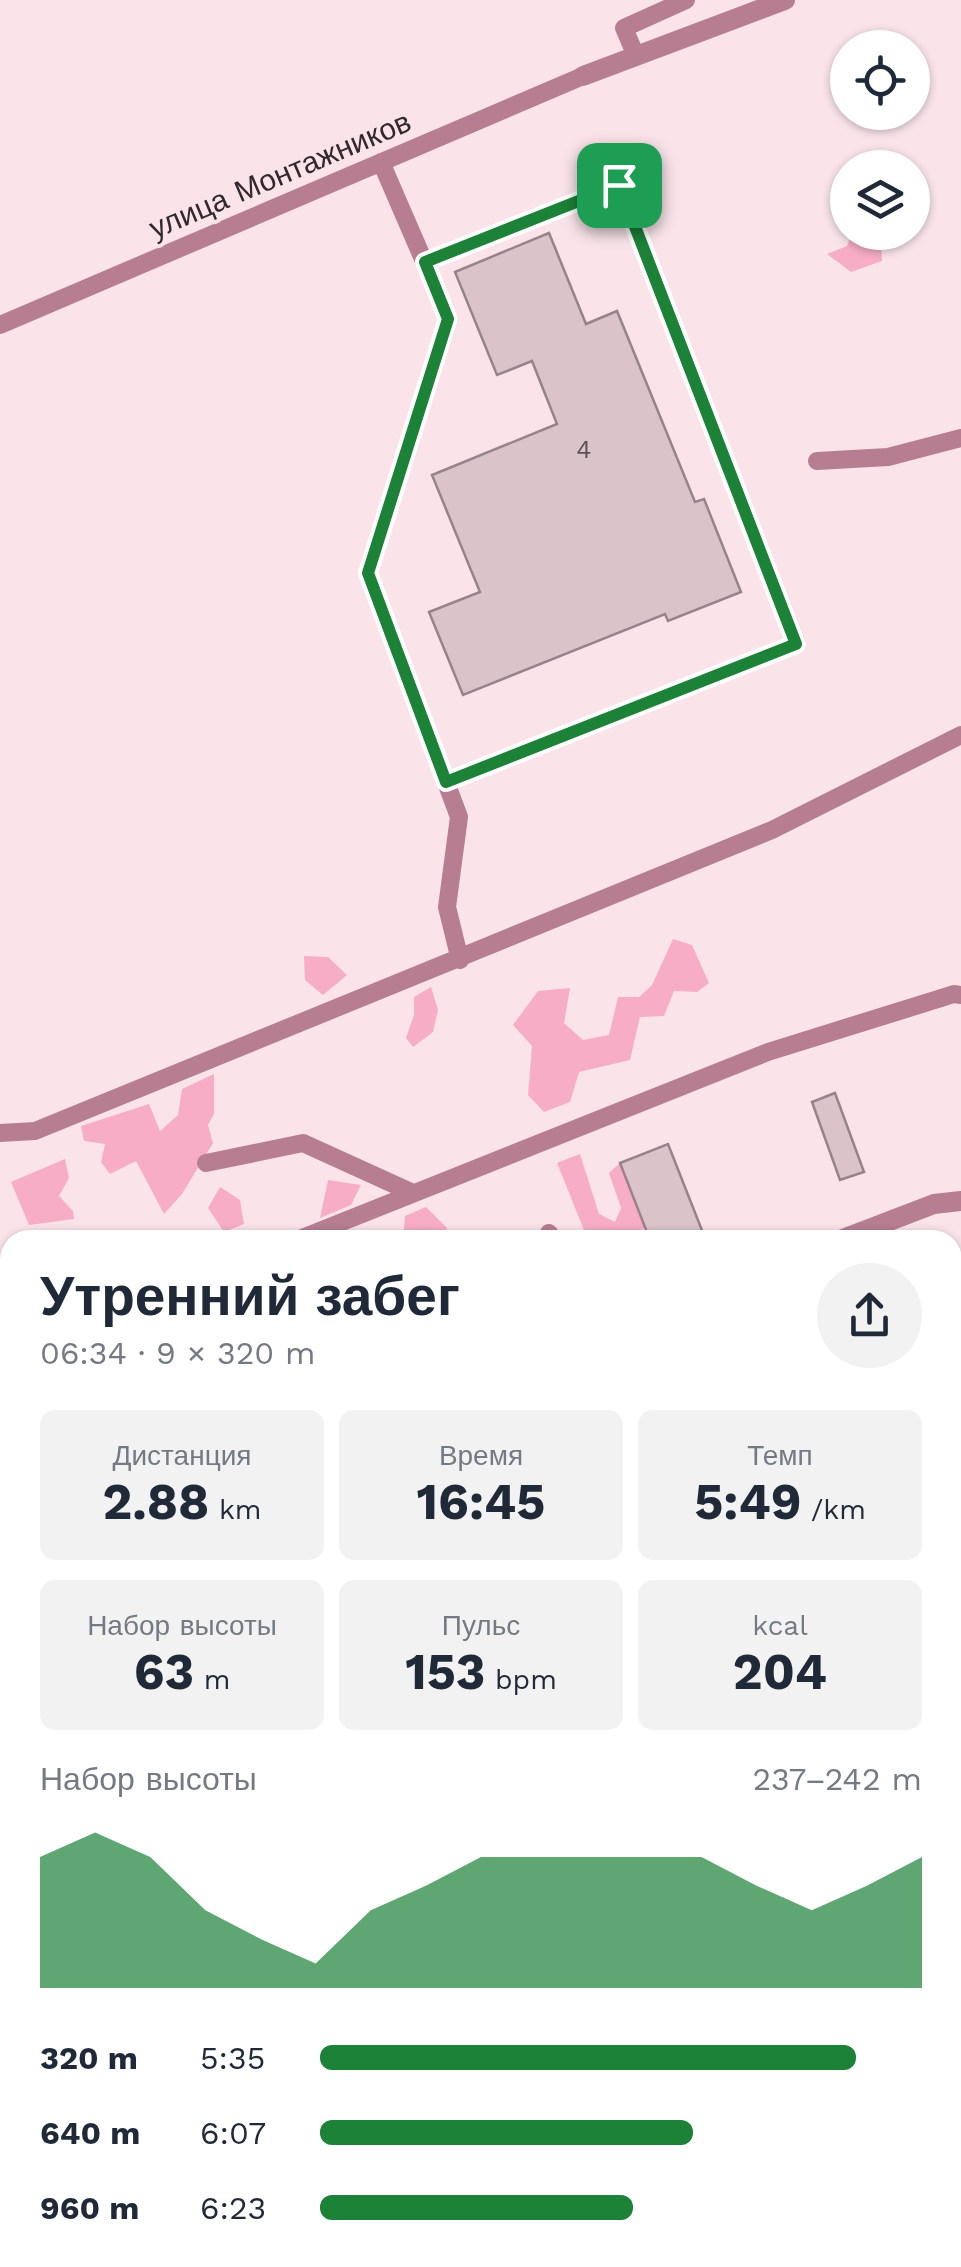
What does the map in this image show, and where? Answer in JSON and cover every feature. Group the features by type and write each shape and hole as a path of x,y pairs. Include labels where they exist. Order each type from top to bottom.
{"street":[{"path":"583,76 785,0"},
{"path":"866,1230 934,1204 961,1201"}],"lane":[{"path":"634,0 642,20"},
{"path":"636,56 624,28 686,0"},
{"name":"улица Монтажников","path":"0,325 583,76"},
{"path":"381,162 448,319 368,573 459,816 447,907 460,960"},
{"path":"425,262 619,185 796,644 446,782"},
{"path":"817,461 888,457 961,438"},
{"path":"0,1133 35,1130 460,960 772,830 961,735"},
{"path":"322,1230 768,1052 961,995"},
{"path":"206,1163 302,1143 414,1193"}],"shaded area":[{"path":"837,250 881,250 882,261 851,272 827,254"},
{"path":"673,939 692,945 709,983 697,992 674,991 664,1016 640,1017 630,1060 579,1072 570,1102 544,1112 528,1095 532,1046 513,1025 538,991 570,988 564,1023 583,1040 609,1035 618,997 639,997 652,985"},
{"path":"304,956 328,957 347,975 323,995 305,980"},
{"path":"431,987 438,1010 433,1032 413,1047 406,1038 414,1015 414,997"},
{"path":"214,1074 214,1114 208,1125 213,1143 182,1194 164,1214 136,1161 110,1174 101,1162 105,1144 84,1141 81,1126 149,1104 160,1131 178,1115 182,1089"},
{"path":"580,1154 599,1214 615,1222 621,1208 609,1173 620,1163 645,1227 584,1230 557,1163"},
{"path":"65,1159 69,1178 59,1196 73,1211 74,1219 29,1225 11,1182"},
{"path":"328,1180 361,1185 351,1205 320,1218"},
{"path":"220,1187 240,1200 244,1224 223,1230 208,1208"},
{"path":"426,1207 446,1230 404,1230 405,1216"}],"building":[{"path":"549,233 586,324 617,311 695,502 704,499 741,592 668,621 665,614 463,695 429,612 480,592 432,475 557,424 532,361 497,375 455,272"},
{"path":"835,1093 864,1172 840,1180 812,1102"},
{"path":"668,1144 702,1230 646,1230 620,1163"}],"route":[{"path":"619,185 796,644 446,782 368,573 448,319 425,262 619,185"}]}
